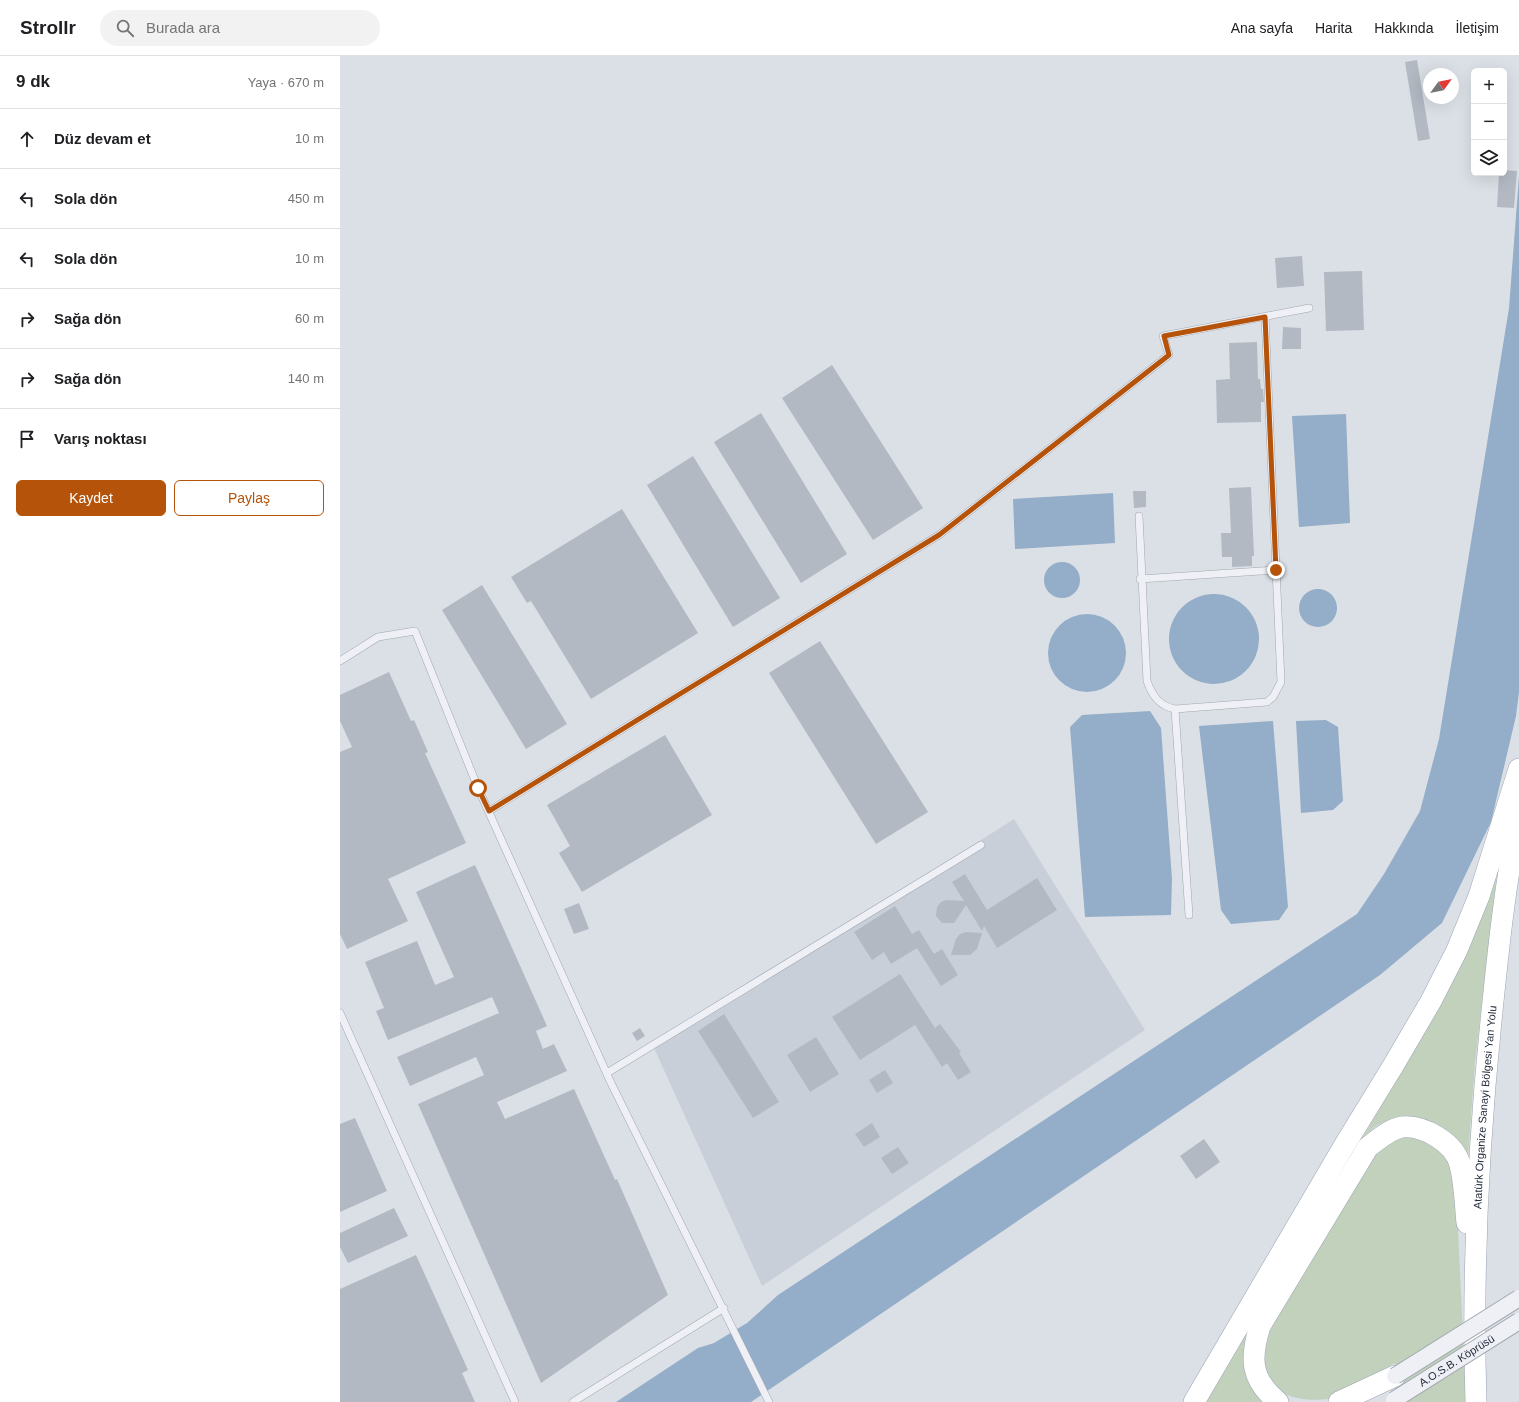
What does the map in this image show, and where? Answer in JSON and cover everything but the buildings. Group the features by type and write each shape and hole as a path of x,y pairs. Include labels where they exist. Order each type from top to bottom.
{"main road":[{"path":"1194,1402 1435,994 1457,950 1479,896 1519,770"},
{"name":"Atatürk Organize Sanayi Bölgesi Yan Yolu","path":"1476,1402 1474,1281 1484,1090 1499,936 1519,815"},
{"path":"1278,1402 1261,1386 1254,1365 1253,1348 1260,1326 1368,1147 1386,1134 1402,1128 1422,1129 1435,1135 1448,1145 1460,1164 1474,1281"},
{"path":"1339,1402 1395,1376"}],"street":[{"name":"A.O.S.B. Köprüsü","path":"1395,1376 1519,1298"},
{"name":"A.O.S.B. Köprüsü","path":"1394,1400 1519,1321"}],"lane":[{"path":"489,811 939,535 1169,355 1164,336 1309,308"},
{"path":"1139,516 1140,579 1147,681 1151,692 1160,704 1175,710 1267,702 1273,697 1281,682 1265,317"},
{"path":"1140,579 1276,570"},
{"path":"340,661 378,637 415,631 489,811 607,1073 769,1402"},
{"path":"1175,710 1189,915"},
{"path":"607,1073 981,846"},
{"path":"340,1013 515,1402"},
{"path":"574,1402 725,1311"}],"shaded area":[{"path":"1014,819 1145,1030 762,1286 654,1048"}],"green space":[{"path":"1497,872 1475,1063 1468,1157 1447,1131 1429,1120 1419,1118 1408,1117 1381,1123 1373,1128 1359,1144 1445,996"},
{"path":"1396,1137 1428,1138 1449,1160 1457,1207 1466,1402 1394,1402 1395,1363 1329,1399 1307,1399 1288,1395 1273,1385 1264,1366 1261,1350 1267,1329 1373,1152"},
{"path":"1246,1330 1245,1357 1267,1402 1204,1402"}],"water":[{"path":"1519,176 1519,692 1516,716 1491,822 1442,923 1380,975 751,1402 616,1402 698,1348 714,1343 747,1323 778,1295 1357,914 1384,874 1420,811 1439,739 1509,308"},
{"path":"1346,414 1350,523 1299,527 1292,416"},
{"path":"1113,493 1115,543 1015,549 1013,499"},
{"path":"1066,562 1075,567 1079,573 1079,587 1075,593 1066,598 1058,598 1049,593 1045,587 1044,576 1049,567 1055,563"},
{"path":"1314,589 1322,589 1329,592 1334,597 1337,608 1334,619 1329,624 1322,627 1314,627 1307,624 1302,619 1299,612 1299,604 1302,597 1307,592"},
{"path":"1214,594 1231,597 1246,607 1256,622 1259,639 1256,656 1246,671 1231,681 1214,684 1197,681 1182,671 1172,656 1169,639 1172,622 1182,607 1197,597"},
{"path":"1087,614 1102,617 1115,625 1123,638 1126,653 1123,668 1115,681 1102,689 1087,692 1072,689 1059,681 1051,668 1048,653 1051,638 1059,625 1072,617"},
{"path":"1150,711 1161,728 1172,879 1171,915 1085,917 1070,727 1082,715"},
{"path":"1326,720 1338,727 1343,801 1333,810 1301,813 1296,721"},
{"path":"1273,721 1288,907 1279,920 1231,924 1221,910 1199,726"}],"route":[{"path":"478,788 489,811 939,535 1169,355 1164,336 1265,317 1276,570"}]}
